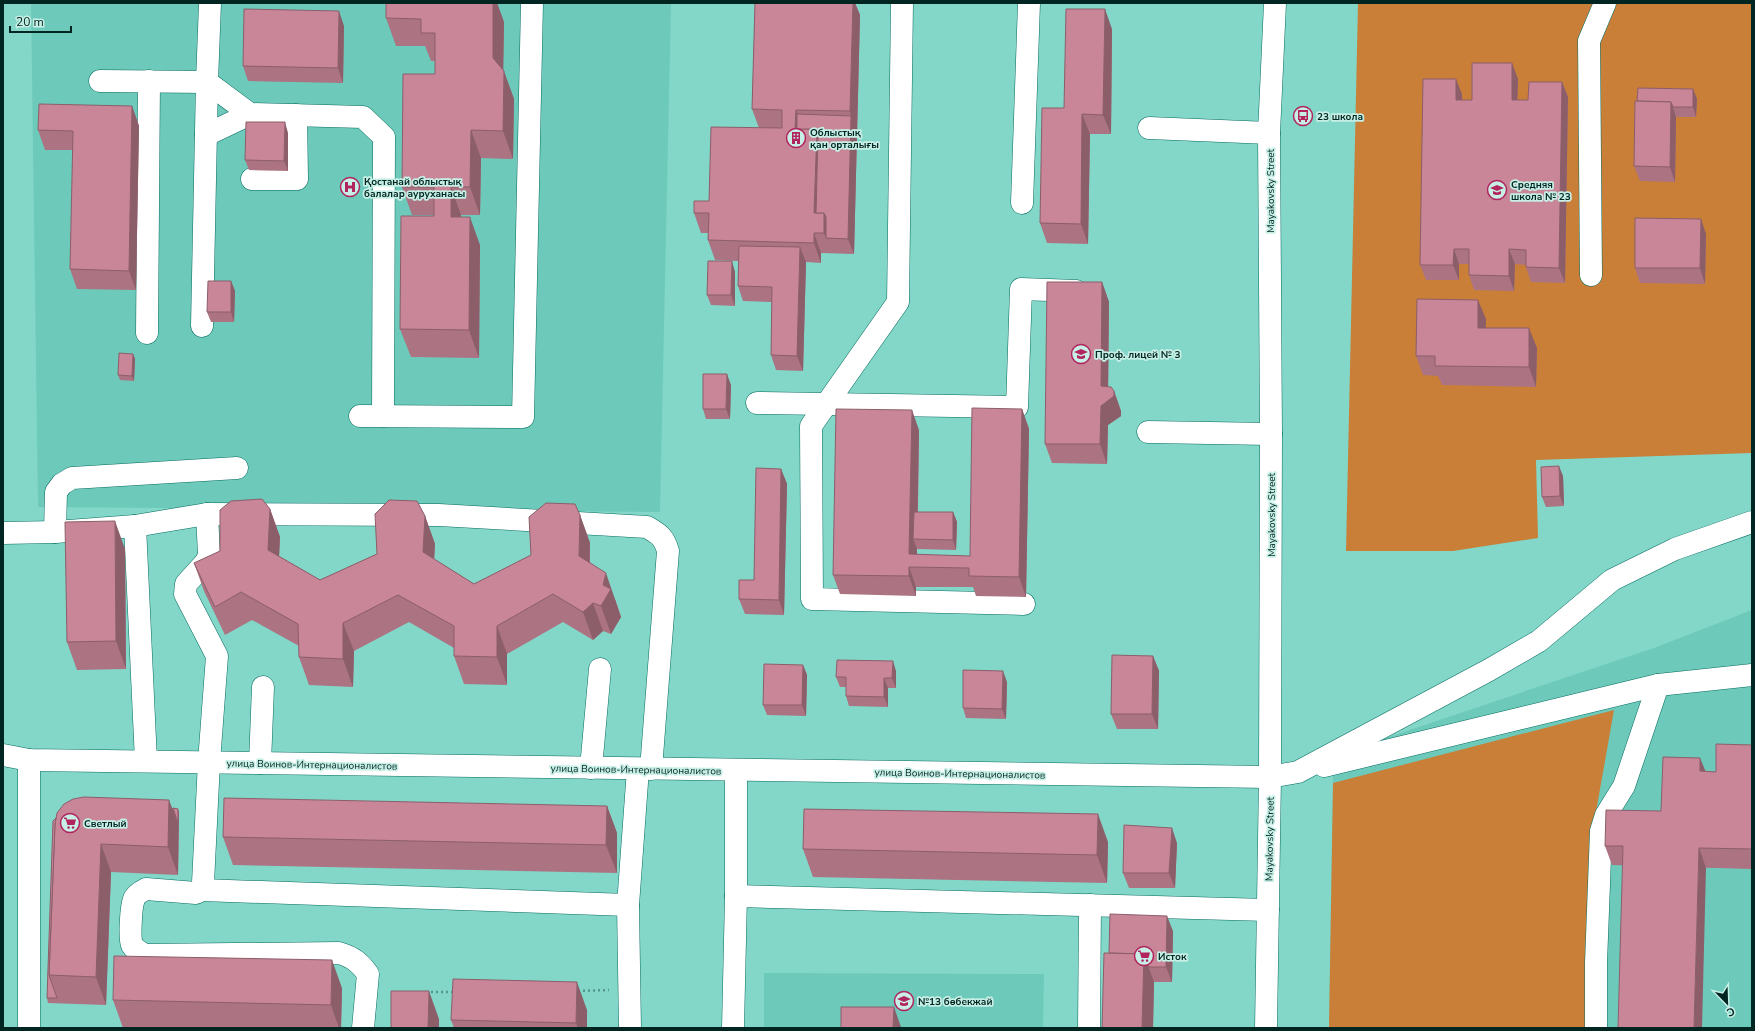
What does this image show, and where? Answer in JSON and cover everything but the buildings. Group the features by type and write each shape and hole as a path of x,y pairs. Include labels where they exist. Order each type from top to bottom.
{"main road":[{"path":"202,326 210,3"},
{"path":"360,416 523,417 532,3"},
{"path":"902,3 898,302 810,426 812,599 1024,604"},
{"path":"1022,203 1029,3"},
{"name":"Mayakovsky Street","path":"1266,1028 1270,777 1272,434 1269,133 1275,3"},
{"path":"1591,275 1589,41 1606,3"},
{"path":"100,81 207,82 250,114"},
{"path":"147,333 150,81"},
{"path":"206,135 250,114 363,118 384,137 383,416"},
{"path":"252,179 297,179 296,116"},
{"path":"1149,128 1269,133"},
{"path":"757,403 1017,407 1021,289 1093,291"},
{"path":"1148,432 1272,434"},
{"path":"55,532 56,492 62,484 72,478 237,468"},
{"path":"3,533 55,532 135,526 207,514 439,515 647,527 657,533 665,541 668,550 628,905 630,1028"},
{"path":"202,890 209,762 217,656 185,594 186,584 206,562 209,556 207,514"},
{"path":"1298,772 1488,670 1539,640 1612,580 1675,549 1752,522"},
{"path":"135,526 146,761"},
{"path":"591,768 600,669"},
{"path":"1298,772 1658,685 1752,675"},
{"path":"1596,1028 1596,963 1600,831 1606,815 1624,786 1658,685"},
{"path":"260,763 263,687"},
{"name":"улица Воинов-Интернационалистов","path":"3,754 29,760 644,769 1270,777 1298,772"},
{"path":"29,760 30,1028"},
{"path":"732,1028 736,896 736,770"},
{"path":"363,1028 368,974 360,963 348,956 340,953 145,954 138,951 132,945 130,935 134,899 140,892 146,889 196,893 202,890 628,905"},
{"path":"736,896 1268,910"},
{"path":"1088,1028 1090,905"}],"path":[{"path":"574,991 630,990"},
{"path":"423,992 463,992"}],"shaded area":[{"name":"Қостанай облыстық балалар ауруханасы","path":"31,3 671,3 660,512 38,507"},
{"path":"1358,3 1752,4 1752,453 1536,460 1538,538 1453,551 1346,551"},
{"path":"1752,610 1752,1028 1329,1028 1333,783 1332,756 1654,648"},
{"path":"1614,710 1593,829 1589,1028 1329,1028 1333,783"},
{"name":"№13 бөбекжай","path":"764,973 1044,974 1043,1028 764,1028"}],"place":[{"name":"23 школа","path":"1303,116"},
{"name":"Облыстық қан орталығы","path":"796,138"},
{"name":"Қостанай облыстық балалар ауруханасы","path":"350,187"},
{"name":"Средняя школа № 23","path":"1497,190"},
{"name":"Проф. лицей № 3","path":"1081,354"},
{"name":"Светлый","path":"70,823"},
{"name":"Исток","path":"1144,956"},
{"name":"№13 бөбекжай","path":"904,1001"}]}
